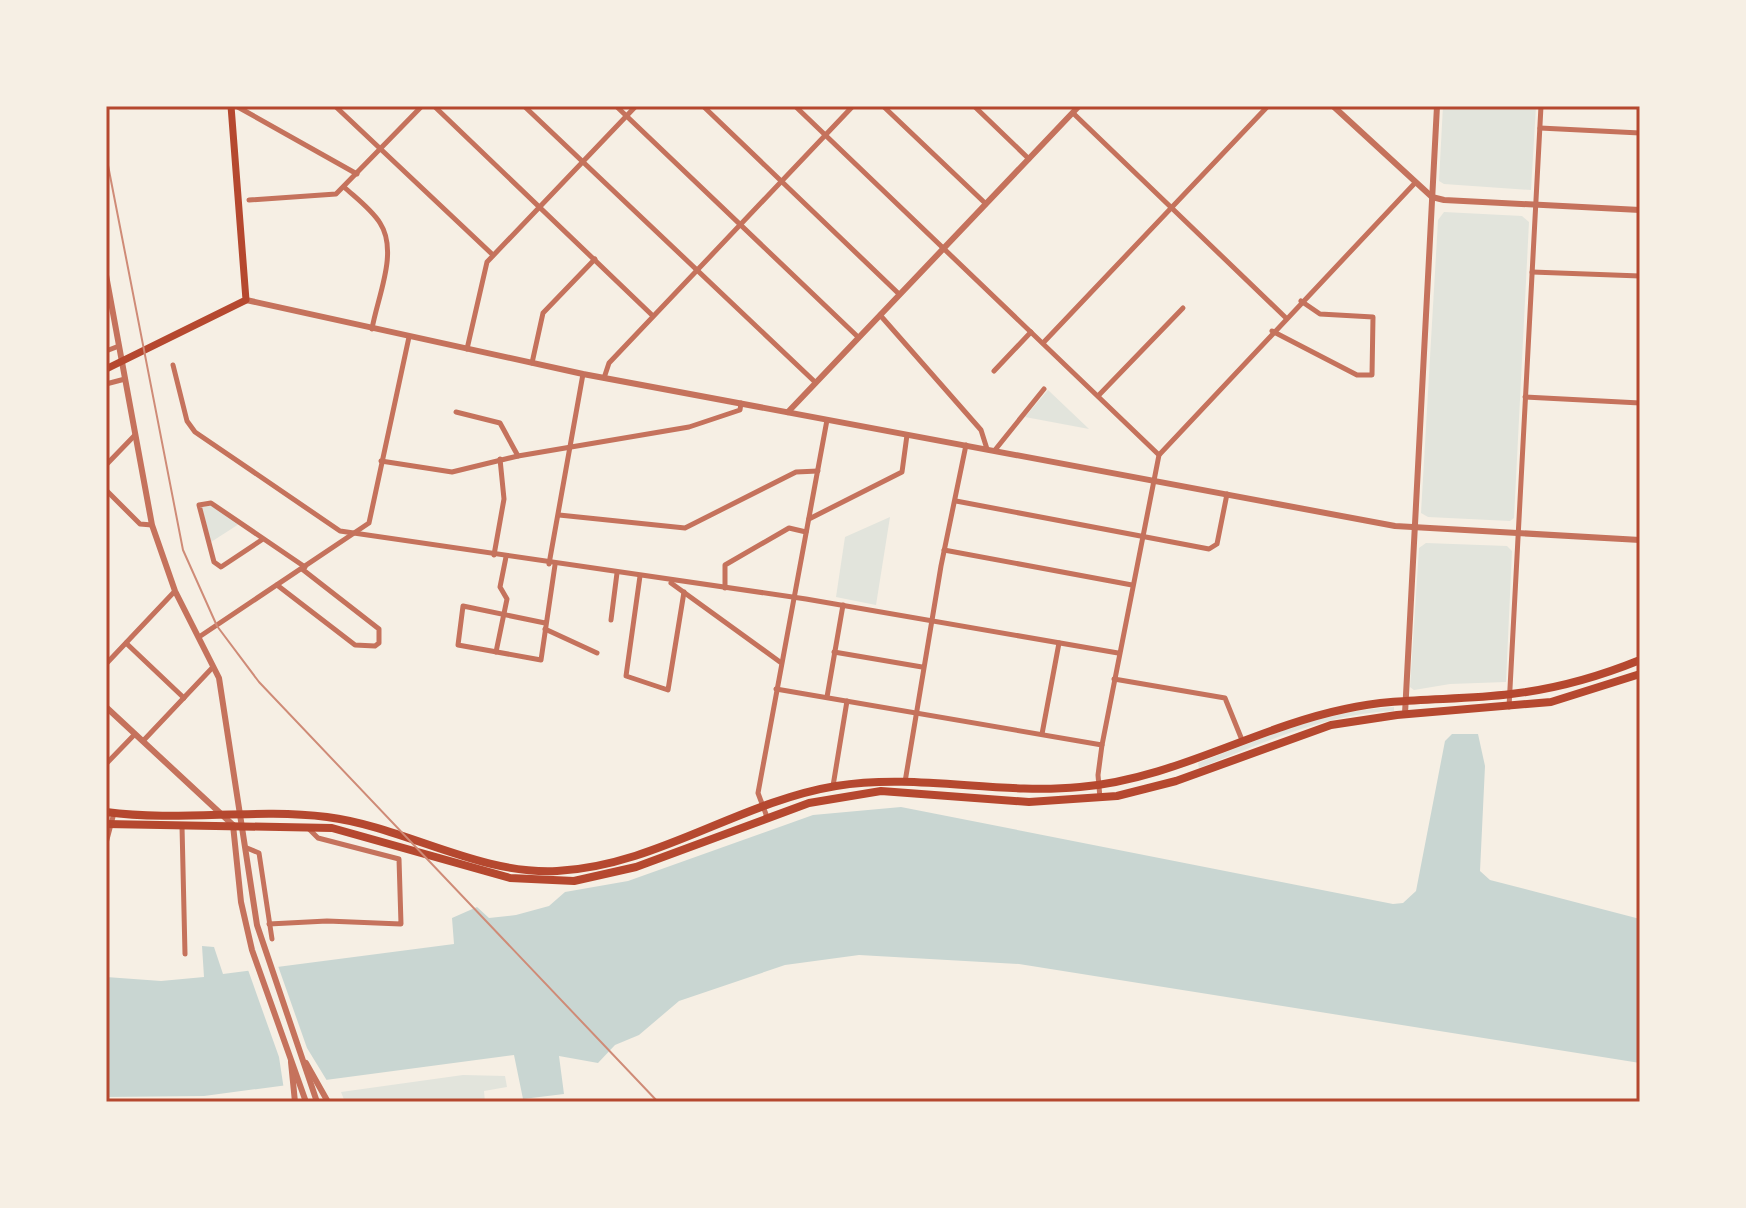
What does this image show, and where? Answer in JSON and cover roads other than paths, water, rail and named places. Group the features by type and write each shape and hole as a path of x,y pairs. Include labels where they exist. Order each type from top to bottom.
{"highway":[{"path":"110,813 295,814 362,823 500,865 560,871 643,854 763,806 833,786 905,782 1027,790 1098,785 1188,764 1327,713 1406,702 1509,695 1586,681 1640,660"},
{"path":"109,825 306,827 359,834 510,878 548,882 599,877 636,867 809,803 881,791 1029,802 1100,798 1176,781 1331,725 1405,714 1509,708 1563,699 1640,674"}],"main road":[{"path":"106,369 246,300 233,106"}],"street":[{"path":"233,106 357,174"},
{"path":"335,106 493,255"},
{"path":"249,200 336,194 422,106"},
{"path":"434,106 653,316"},
{"path":"524,106 815,382"},
{"path":"616,106 858,337"},
{"path":"467,349 483,270 493,255 636,106"},
{"path":"703,106 899,294"},
{"path":"795,106 1159,455"},
{"path":"604,378 609,363 853,106"},
{"path":"883,106 986,204"},
{"path":"974,106 1029,159"},
{"path":"788,412 1079,106"},
{"path":"1043,343 1268,106"},
{"path":"1333,106 1414,184 1432,197 1640,210"},
{"path":"1405,714 1437,106"},
{"path":"1509,708 1541,106"},
{"path":"1073,113 1285,317"},
{"path":"1540,128 1640,133"},
{"path":"1100,798 1098,785 1102,745 1159,455 1285,317 1414,184"},
{"path":"344,187 381,223 386,238 388,252 372,330"},
{"path":"532,363 543,313 595,259"},
{"path":"1532,272 1640,276"},
{"path":"106,275 152,525 175,591 214,666 223,692 250,881 263,948 316,1098"},
{"path":"246,300 583,374 1414,529 1640,540"},
{"path":"1272,331 1357,375 1372,375 1373,317 1320,314 1301,301"},
{"path":"1098,396 1183,308"},
{"path":"880,315 981,430 991,449"},
{"path":"994,371 1031,332"},
{"path":"199,637 357,534 369,523 409,337"},
{"path":"106,351 119,346"},
{"path":"173,365 187,421 195,432 340,531 794,597 1118,653"},
{"path":"583,374 559,515 545,626 546,648 541,660 458,645 463,606 545,626 597,653"},
{"path":"106,384 125,379"},
{"path":"991,449 1044,389"},
{"path":"1525,397 1640,403"},
{"path":"381,461 442,472 570,446 689,427 740,410 741,403"},
{"path":"456,412 500,423 518,456"},
{"path":"767,817 758,793 827,420"},
{"path":"106,465 136,434"},
{"path":"809,519 902,472 907,435"},
{"path":"905,782 922,667 966,445"},
{"path":"494,555 504,499 500,459"},
{"path":"559,515 685,528 796,472 818,471"},
{"path":"106,490 140,524 152,525"},
{"path":"956,501 1209,549 1214,547 1227,494"},
{"path":"263,539 221,567 214,562 199,505 211,503 263,539 303,568 379,629 379,643 375,646 355,645 277,585"},
{"path":"725,588 725,565 789,528 806,532"},
{"path":"944,550 1132,585"},
{"path":"496,652 507,599 500,587 506,557"},
{"path":"611,620 617,573"},
{"path":"640,576 626,676 668,690 684,592"},
{"path":"667,580 780,662"},
{"path":"106,664 175,591"},
{"path":"827,697 843,605"},
{"path":"126,643 184,698"},
{"path":"1042,734 1059,643"},
{"path":"834,652 922,667"},
{"path":"143,741 214,666"},
{"path":"1114,679 1225,698 1243,743"},
{"path":"776,689 1102,745"},
{"path":"833,786 847,701"},
{"path":"106,707 233,825 241,902 252,950 305,1099"},
{"path":"106,764 135,734"},
{"path":"106,843 110,813"},
{"path":"233,825 241,814"},
{"path":"182,826 185,954"},
{"path":"269,924 327,921 401,924 399,859 318,838 306,827"},
{"path":"247,848 259,853 272,939"},
{"path":"301,1056 328,1102"},
{"path":"291,1058 294,1100"}],"railway":[{"path":"106,155 183,550 217,626 259,682 658,1102"}]}
